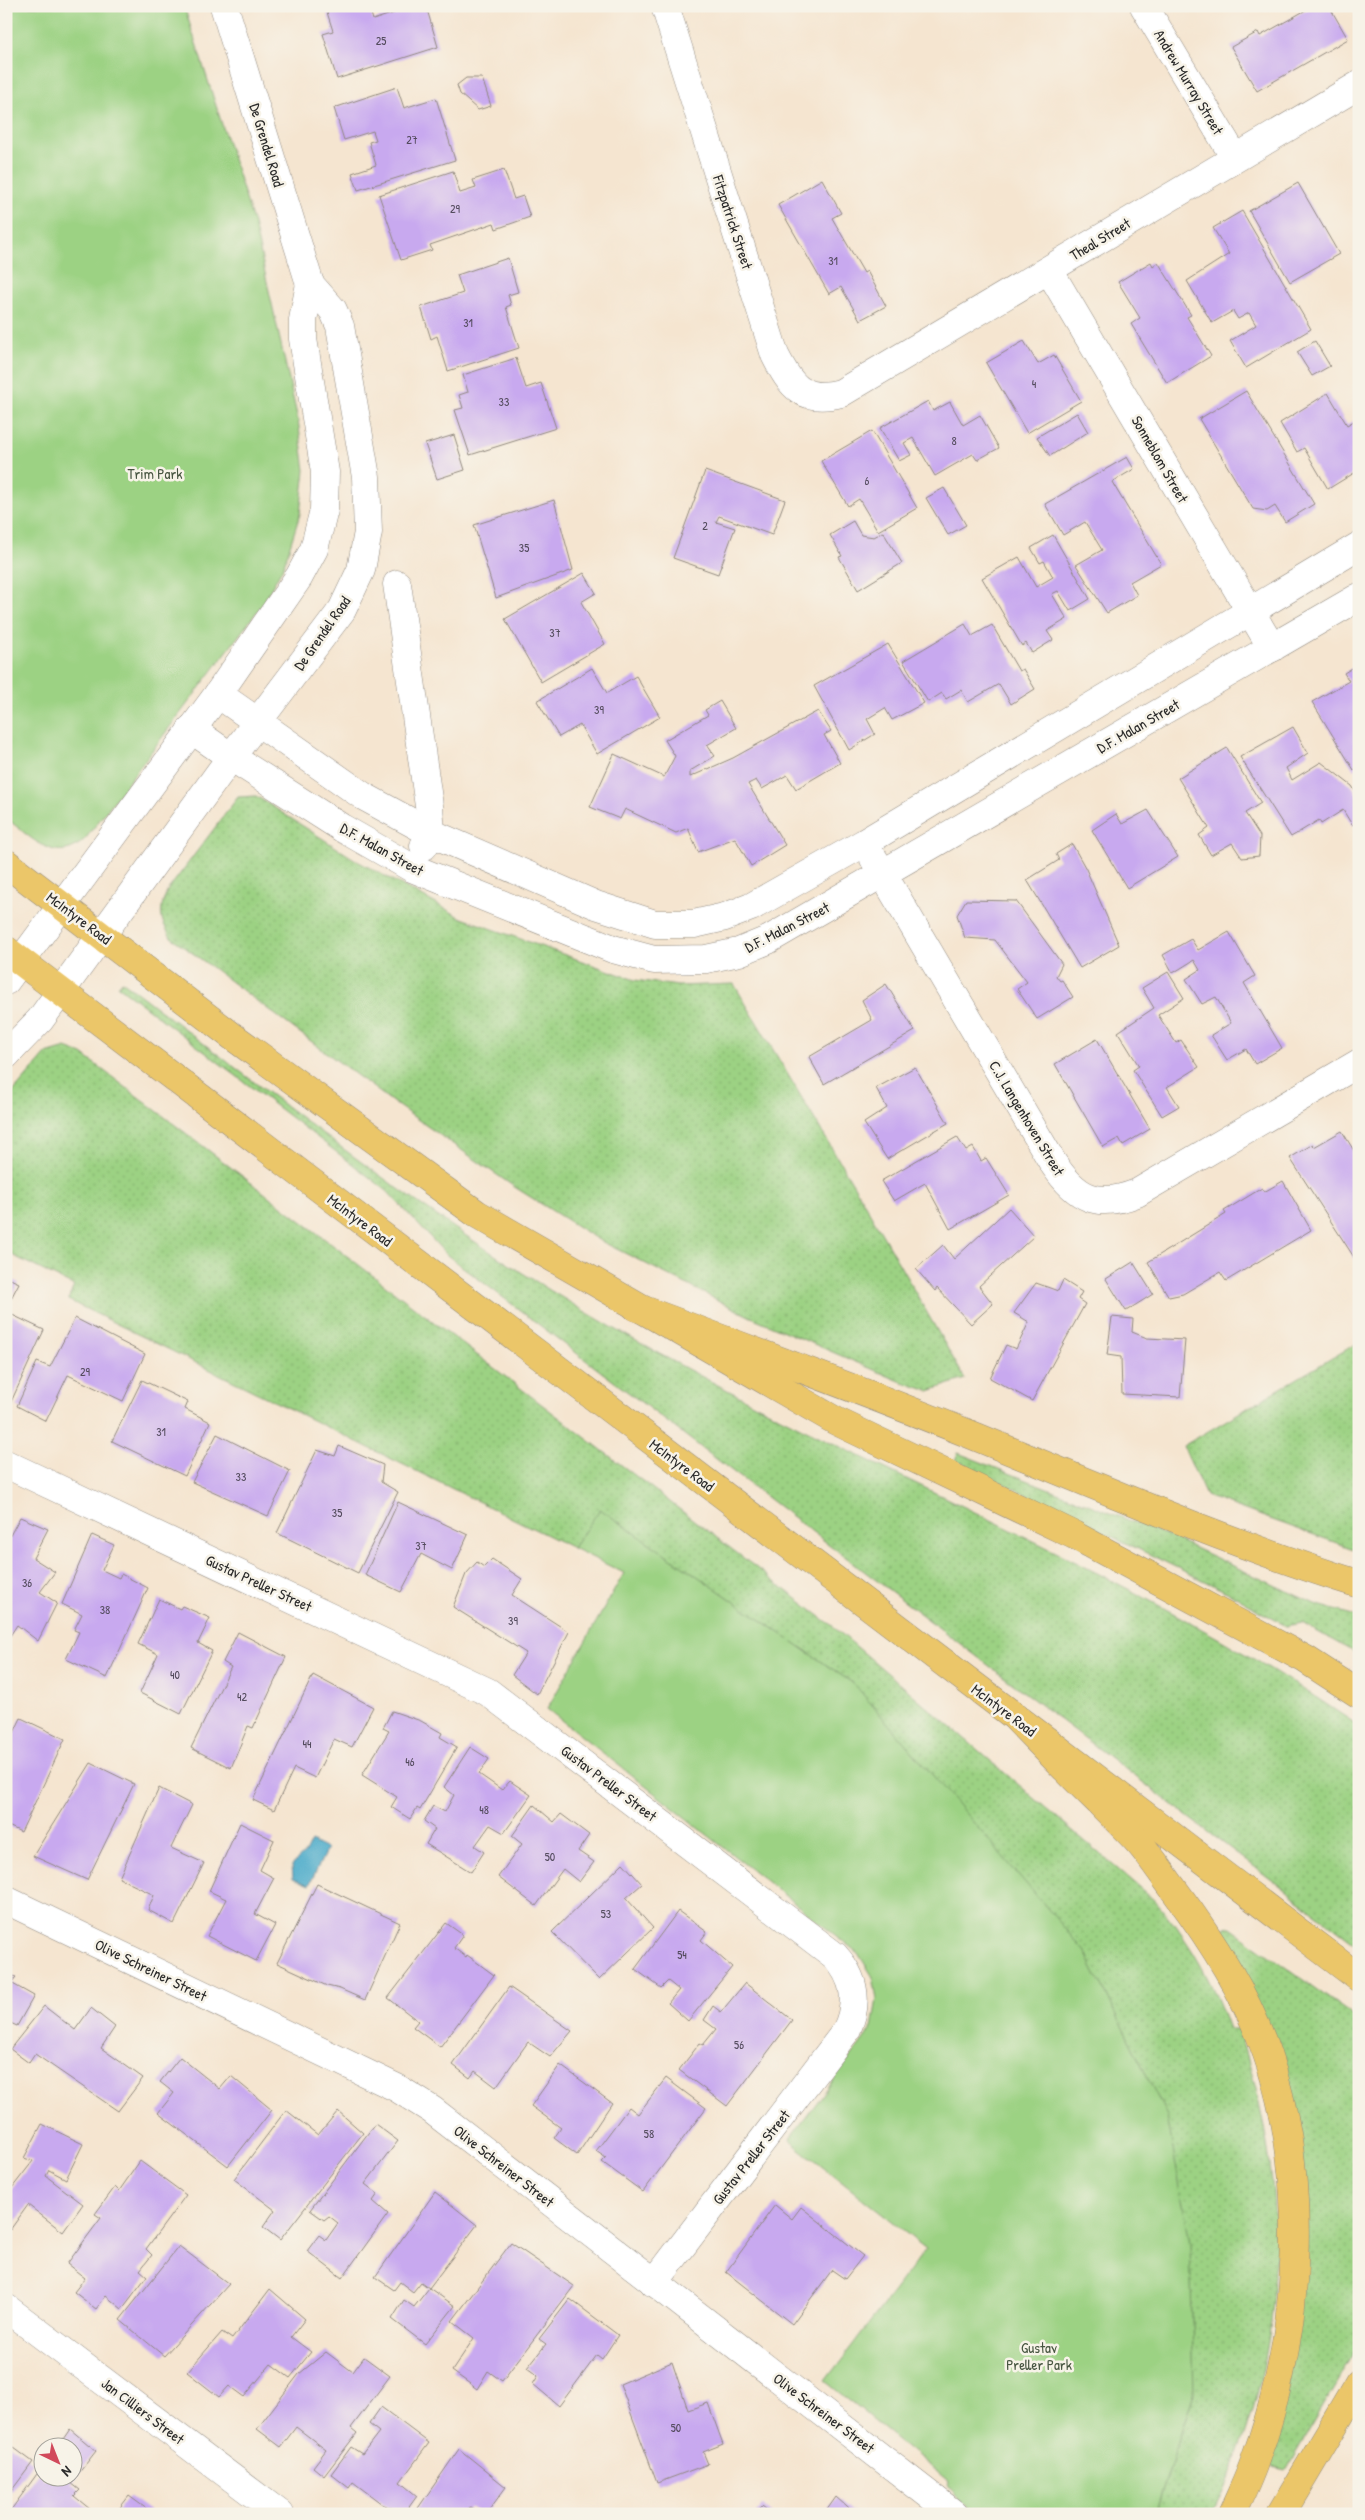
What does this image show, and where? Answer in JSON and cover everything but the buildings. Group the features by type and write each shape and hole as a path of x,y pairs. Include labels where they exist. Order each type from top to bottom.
{"main road":[{"name":"McIntyre Road","path":"6,863 248,1048 477,1214 836,1421 1074,1535 1305,1659 1359,1694"},
{"name":"McIntyre Road","path":"11,964 60,990 1359,1978"},
{"path":"636,1307 854,1387 1178,1519 1303,1566 1359,1584"},
{"path":"1016,1719 1140,1844 1206,1933 1230,1971 1250,2012 1267,2054 1280,2098 1289,2142 1293,2188 1293,2270 1288,2326 1269,2416 1255,2460 1232,2514"},
{"path":"1280,2514 1359,2384"}],"street":[{"name":"De Grendel Road","path":"6,1055 40,1020 231,757 342,610 361,570 368,532 366,477 340,326 333,310 310,284 224,6"},
{"name":"Fitzpatrick Street","path":"665,6 776,355 787,378 810,396 824,397 841,393"},
{"name":"Andrew Murray Street","path":"1144,6 1235,158"},
{"name":"Theal Street","path":"841,393 1359,85"},
{"name":"Sonneblom Street","path":"1050,270 1248,611 1272,648"},
{"name":"De Grendel Road","path":"11,964 62,904 218,694 298,577 314,549 324,510 324,472 303,339 303,320 310,284"},
{"path":"218,694 362,796 431,833 596,906 655,924 694,924 725,917 751,907 864,844 1248,611 1359,546"},
{"path":"397,584 429,806 431,833 412,868"},
{"name":"D.F. Malan Street","path":"192,729 231,757 342,828 412,868 613,949 654,960 706,959 739,952 768,940 883,875 1359,597"},
{"name":"C.J. Langenhoven Street","path":"864,844 1053,1163 1064,1180 1080,1194 1094,1200 1108,1201 1137,1193 1359,1064"},
{"name":"Gustav Preller Street","path":"6,1464 488,1692 835,1956 845,1967 852,1981 855,2002 852,2018 846,2031 654,2283"},
{"name":"Olive Schreiner Street","path":"6,1900 397,2088 439,2116 953,2512"},
{"name":"Jan Cilliers Street","path":"6,2308 280,2514"}],"green space":[{"name":"Trim Park","path":"6,6 184,6 254,224 298,420 305,470 300,514 284,565 262,605 86,838 75,847 65,850 55,850 44,846 6,818"},
{"path":"256,796 359,862 462,918 635,980 678,986 734,984 859,1194 965,1379 929,1391 902,1382 749,1316 597,1239 513,1186 394,1103 171,937 162,920 163,904 167,891 238,797"},
{"path":"122,981 363,1163 487,1250 550,1290 615,1329 707,1380 1086,1567 1179,1616 1270,1669 1359,1726 1359,1946 447,1255 387,1191 118,986"},
{"path":"66,1048 82,1054 830,1624 1154,1900 1167,1915 1189,1945 1207,1977 1229,2029 1239,2029 1256,2091 1268,2152 1275,2213 1275,2274 1269,2335 1257,2395 1238,2455 1212,2514 1155,2514 1194,2393 854,1684 600,1510 573,1548 68,1300 74,1286 6,1252 6,1100 46,1054"},
{"path":"1359,1342 1359,1551 1206,1496 1183,1446"},
{"path":"958,1453 1169,1536 1315,1604 1359,1617 1359,1655 1302,1623 1286,1626 1229,1593 955,1460"},
{"name":"Gustav Preller Park","path":"600,1509 854,1684 1085,1952 1167,2116 1190,2243 1194,2393 1155,2514 974,2514 949,2487 947,2480 825,2381 926,2249 789,2140 872,2028 877,1999 873,1977 858,1953 547,1709 624,1573 573,1548"},
{"path":"1228,1926 1359,2020 1359,2345 1286,2470 1263,2465 1307,2219 1218,1933"}],"water":[{"path":"311,1841 327,1849 309,1885 293,1878 292,1865 305,1853"}]}
